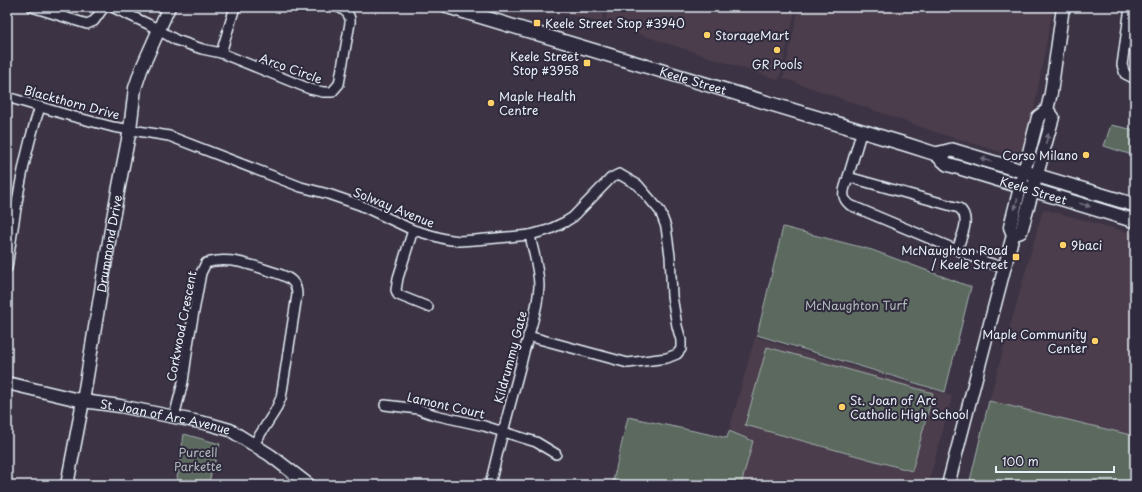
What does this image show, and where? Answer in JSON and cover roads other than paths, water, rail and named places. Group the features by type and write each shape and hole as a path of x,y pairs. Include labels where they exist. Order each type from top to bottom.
{"main road":[{"name":"Keele Street","path":"449,7 862,130 936,154 947,164 1135,220"},
{"name":"Keele Street","path":"936,154 952,150 1135,205"}],"street":[{"path":"32,7 87,24 94,21 104,7"},
{"name":"Arco Circle","path":"112,7 176,40 202,49 222,53 310,89 323,92 332,92 339,84 350,23 350,18 347,12 338,7"},
{"name":"Drummond Drive","path":"67,485 83,401 112,223 130,129 135,88 141,70 168,7"},
{"path":"222,53 235,7"},
{"path":"948,485 1013,235 1010,227 1027,188 1031,173 1053,117 1047,110 1053,81 1063,7"},
{"path":"1130,7 1122,65 1125,74 1135,79"},
{"name":"Blackthorn Drive","path":"7,96 100,124 130,129"},
{"path":"7,268 24,163 29,141 40,107"},
{"name":"Solway Avenue","path":"130,129 169,136 301,187 328,194 360,206 413,230 445,239 459,241 530,235 548,230 573,217 611,178 619,174 638,185 660,211 666,227 672,296 677,326 682,344 681,349 677,354 667,358 628,363 528,336"},
{"path":"862,130 843,197 850,205 983,261 1005,268"},
{"path":"848,177 961,209 966,218 957,250"},
{"path":"413,230 398,278 396,290 398,295 428,307"},
{"name":"Kildrummy Gate","path":"490,485 502,431 512,402 538,302 538,271 530,235"},
{"name":"Corkwood Crescent","path":"174,417 183,382 201,273 206,263 213,261 227,261 255,266 292,280 296,287 297,295 281,398 275,411 254,444"},
{"name":"St. Joan of Arc Avenue","path":"7,383 83,401 174,417 230,430 254,444 308,485"},
{"name":"Lamont Court","path":"385,405 418,409 502,431 536,442 556,454"}],"place":[{"name":"Keele Street Stop #3940","path":"537,23"},
{"name":"StorageMart","path":"707,35"},
{"name":"GR Pools","path":"777,50"},
{"name":"Keele Street Stop #3958","path":"587,63"},
{"name":"Maple Health Centre","path":"491,103"},
{"name":"Corso Milano","path":"1086,155"},
{"name":"9baci","path":"1063,245"},
{"name":"McNaughton Road / Keele Street","path":"1016,257"},
{"name":"Maple Community Center","path":"1095,341"},
{"name":"St. Joan of Arc Catholic High School","path":"842,407"}],"park label":[{"name":"McNaughton Turf","path":"856,305"},
{"name":"Purcell Parkette","path":"198,459"}]}
